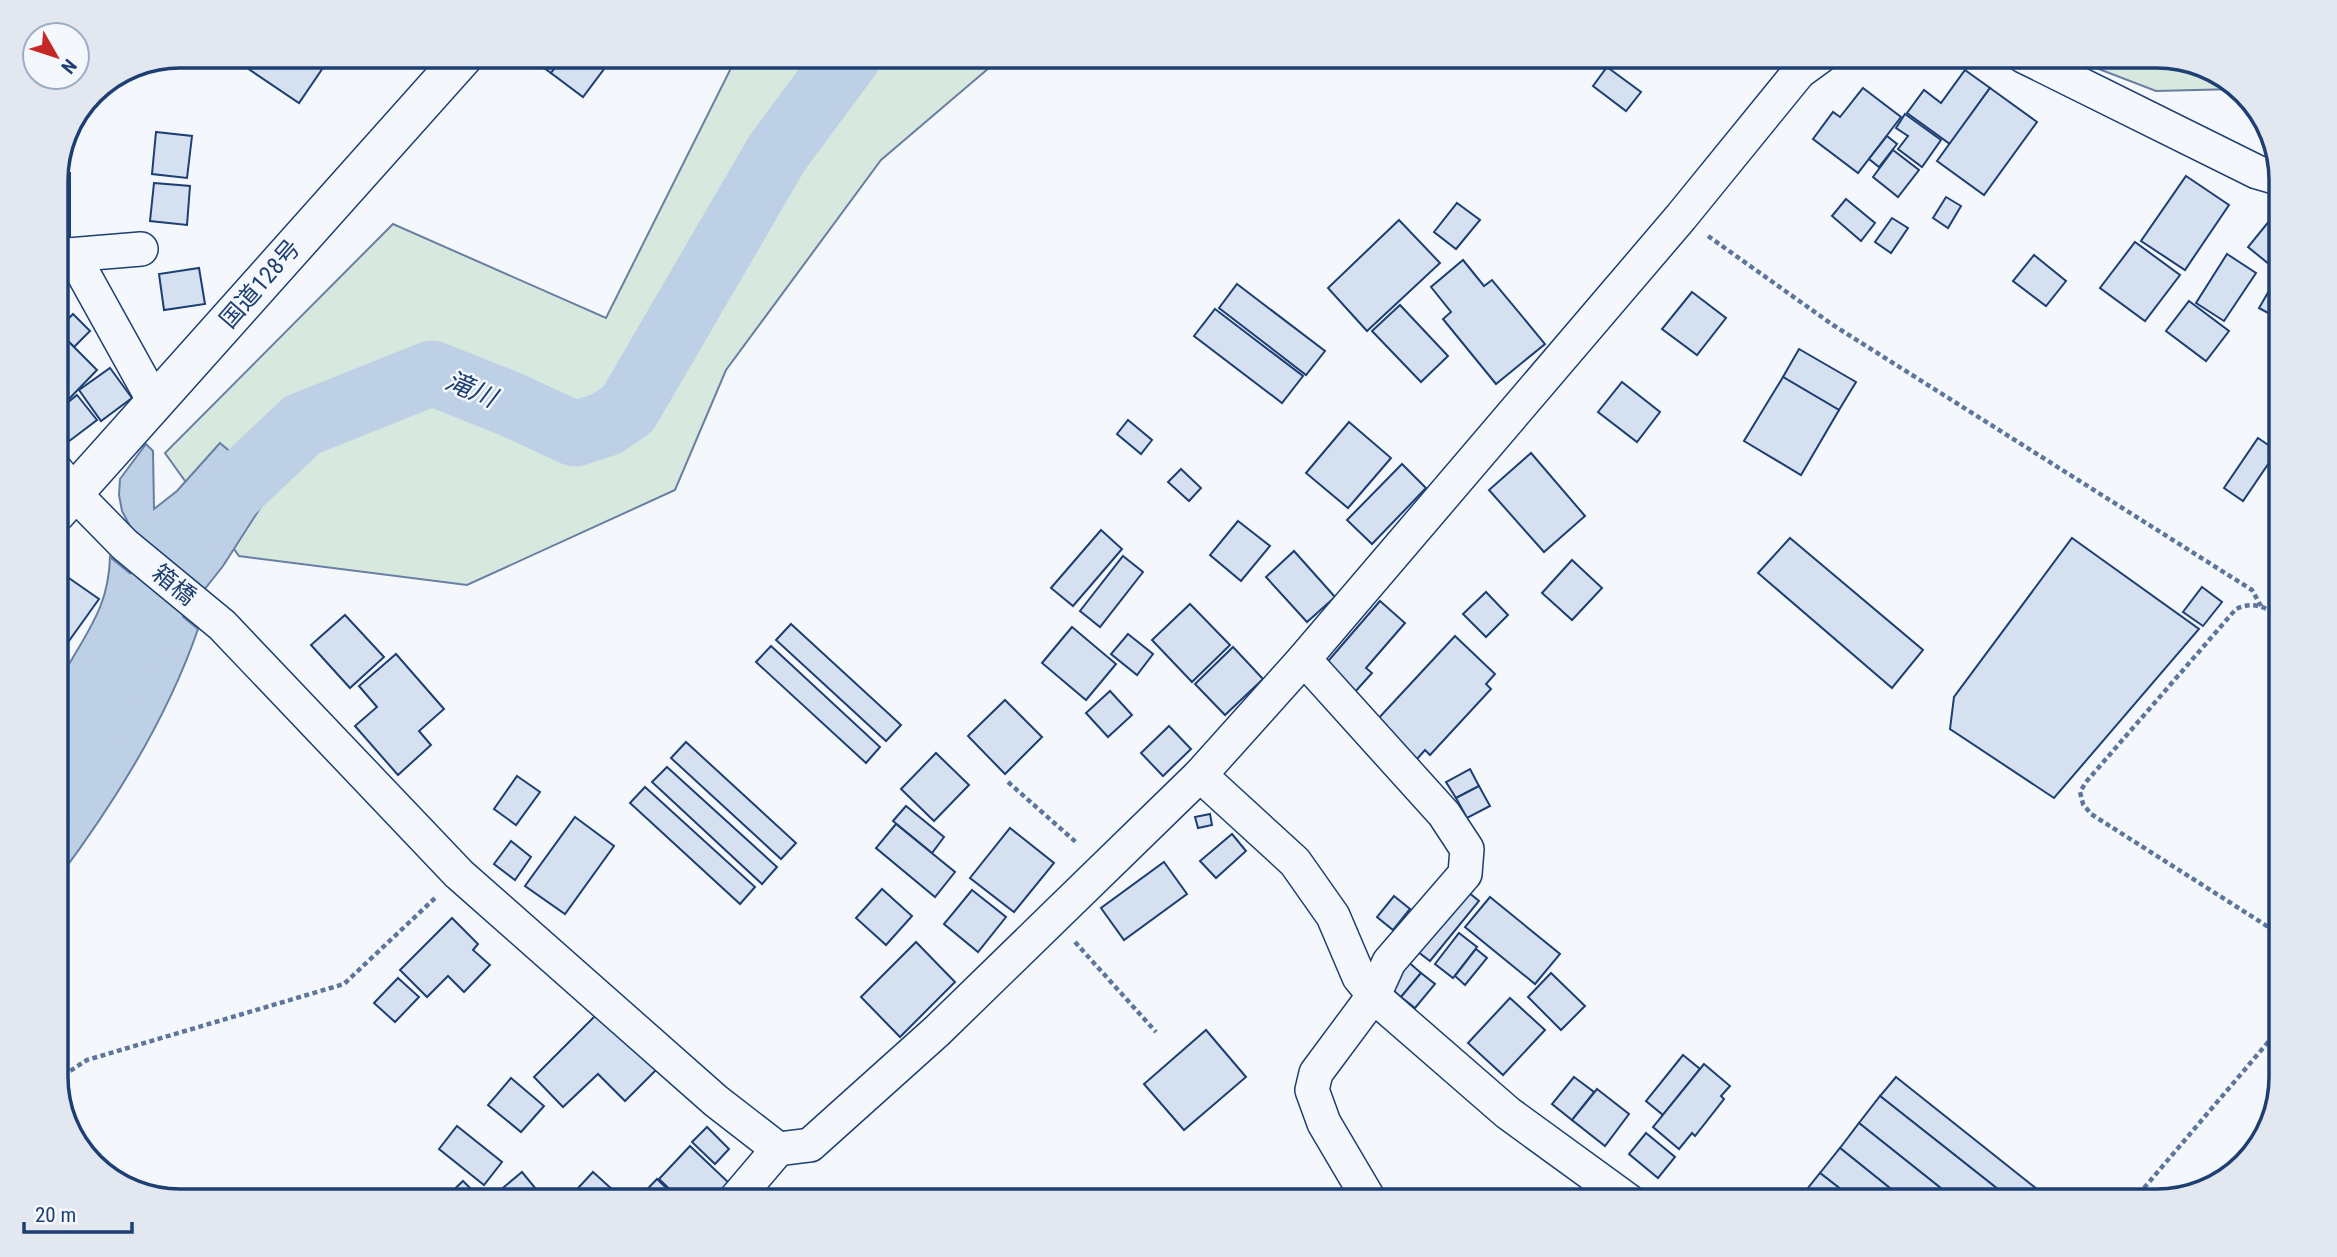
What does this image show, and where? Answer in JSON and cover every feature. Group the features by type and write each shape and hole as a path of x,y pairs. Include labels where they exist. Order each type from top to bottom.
{"highway":[{"name":"国道128号","path":"68,486 155,403 453,68"}],"street":[{"path":"744,1189 778,1149 810,1145 937,1031 1200,775 1304,659 1804,68"},
{"path":"2047,68 2258,172 2269,175"},
{"path":"68,256 141,249"},
{"path":"68,261 155,403"},
{"name":"箱橋","path":"68,497 222,625 459,874 716,1101 778,1149"},
{"path":"1304,659 1444,814 1467,849 1465,874 1389,962 1374,995 1316,1073 1312,1090 1324,1123 1363,1189"},
{"path":"1200,775 1295,862 1333,916 1359,977 1374,995 1507,1113 1612,1189"}],"path":[{"path":"1681,217 1833,325 2252,590 2261,606"},
{"path":"2269,610 2249,603 2236,609 2085,782 2080,792 2083,804 2091,814 2269,927"},
{"path":"1008,782 1105,868"},
{"path":"68,1072 87,1060 344,984 459,874"},
{"path":"1054,918 1156,1032"},
{"path":"2143,1189 2269,1041"}],"shaded area":[{"path":"731,68 989,68 881,160 726,370 675,490 467,585 239,556 165,453 393,224 606,318"},
{"path":"2096,68 2171,69 2186,72 2222,89 2156,91"}],"water":[{"path":"220,443 273,488 223,566 204,590 132,530 122,511 120,479 146,444 153,451 154,509 177,491"},
{"path":"110,557 198,629 155,728 118,791 68,864 68,666 96,616 109,571"}],"building":[{"path":"247,68 323,68 299,103"},
{"path":"555,68 605,68 583,97 551,73"},
{"path":"1608,68 1641,92 1626,111 1593,86"},
{"path":"1965,70 1990,88 1950,144 1907,113 1924,90 1941,103"},
{"path":"1863,88 1901,117 1858,173 1813,139 1833,112 1840,117"},
{"path":"1990,88 2037,122 1984,195 1937,161"},
{"path":"1905,114 1941,140 1922,167 1898,149 1908,136 1896,128"},
{"path":"156,132 192,136 187,178 152,174"},
{"path":"1887,136 1897,144 1879,167 1869,159"},
{"path":"1893,150 1919,170 1898,197 1873,177"},
{"path":"68,173 70,173 68,242"},
{"path":"2186,176 2229,205 2185,270 2141,241"},
{"path":"154,183 190,186 187,225 150,221"},
{"path":"1946,197 1961,206 1948,228 1933,218"},
{"path":"1846,199 1875,223 1861,241 1832,216"},
{"path":"1457,203 1480,220 1456,249 1434,232"},
{"path":"1892,218 1908,228 1891,253 1875,242"},
{"path":"1399,220 1440,263 1367,331 1328,288"},
{"path":"2269,221 2269,264 2248,247"},
{"path":"2135,242 2180,275 2145,321 2100,288"},
{"path":"2227,254 2256,273 2224,321 2196,303"},
{"path":"2034,255 2066,281 2046,306 2013,281"},
{"path":"1463,260 1484,286 1492,280 1545,344 1496,384 1443,319 1451,312 1431,287"},
{"path":"199,268 205,304 164,310 159,274"},
{"path":"1237,284 1325,351 1306,375 1219,308"},
{"path":"2269,291 2269,313 2259,308"},
{"path":"1692,292 1726,318 1697,355 1662,329"},
{"path":"2189,301 2229,331 2206,361 2166,331"},
{"path":"1400,305 1448,356 1421,382 1372,331"},
{"path":"1215,309 1303,376 1282,403 1194,336"},
{"path":"73,314 90,331 74,347 68,341 68,319"},
{"path":"68,341 97,370 68,400"},
{"path":"1799,349 1856,382 1839,410 1783,377"},
{"path":"110,368 132,398 101,421 79,390"},
{"path":"1783,377 1839,410 1801,475 1744,441"},
{"path":"1622,382 1660,412 1637,442 1598,412"},
{"path":"77,395 97,420 68,442 68,402"},
{"path":"1128,420 1152,440 1141,454 1117,434"},
{"path":"1349,422 1391,458 1348,508 1306,473"},
{"path":"2258,438 2269,446 2269,463 2243,501 2224,488"},
{"path":"1531,453 1585,516 1544,552 1489,490"},
{"path":"1402,464 1426,488 1372,544 1347,520"},
{"path":"1181,469 1201,488 1189,501 1168,482"},
{"path":"1238,521 1270,546 1241,581 1210,555"},
{"path":"1101,530 1122,549 1073,606 1051,588"},
{"path":"1790,538 1923,650 1892,688 1758,573"},
{"path":"2072,538 2199,629 2054,798 1950,729 1954,697"},
{"path":"1294,551 1335,597 1307,622 1266,577"},
{"path":"1123,556 1143,572 1100,627 1080,611"},
{"path":"1572,560 1602,588 1572,620 1542,593"},
{"path":"68,577 99,599 68,642"},
{"path":"2202,587 2222,602 2203,626 2183,612"},
{"path":"1486,592 1508,615 1486,637 1463,614"},
{"path":"1380,601 1405,623 1366,668 1372,673 1354,693 1323,667"},
{"path":"1190,604 1230,645 1192,682 1152,640"},
{"path":"345,615 384,657 350,688 311,645"},
{"path":"791,624 901,725 886,741 776,640"},
{"path":"1072,627 1116,664 1086,700 1042,663"},
{"path":"1128,634 1153,654 1137,675 1111,654"},
{"path":"1455,636 1495,674 1486,684 1491,689 1430,755 1425,750 1417,759 1376,721"},
{"path":"771,646 880,747 866,763 756,662"},
{"path":"1233,647 1263,679 1225,715 1195,684"},
{"path":"396,654 444,709 419,731 431,745 398,775 355,726 377,707 359,686"},
{"path":"1110,691 1132,715 1108,737 1086,713"},
{"path":"1005,700 1042,737 1005,774 968,736"},
{"path":"1169,726 1191,749 1163,776 1141,753"},
{"path":"686,742 796,843 781,859 671,758"},
{"path":"936,753 969,785 934,821 901,789"},
{"path":"667,767 777,867 762,884 652,782"},
{"path":"1470,769 1479,786 1456,798 1446,782"},
{"path":"517,776 540,792 516,825 494,809"},
{"path":"1479,786 1490,806 1467,818 1456,798"},
{"path":"645,787 755,887 740,904 630,803"},
{"path":"906,806 944,837 932,853 893,821"},
{"path":"1210,814 1212,825 1198,828 1195,817"},
{"path":"575,817 614,846 565,914 525,886"},
{"path":"896,824 955,872 935,897 876,848"},
{"path":"1010,828 1054,863 1014,912 970,878"},
{"path":"1232,834 1246,851 1216,878 1200,861"},
{"path":"511,841 531,857 515,880 494,864"},
{"path":"1164,862 1187,894 1124,940 1101,908"},
{"path":"1462,887 1479,901 1430,961 1413,948"},
{"path":"882,889 912,916 886,945 856,918"},
{"path":"972,890 1006,917 978,952 944,924"},
{"path":"1394,896 1410,909 1393,930 1377,917"},
{"path":"1490,897 1560,954 1535,984 1465,927"},
{"path":"452,918 478,944 473,950 490,965 464,992 448,976 427,997 400,970"},
{"path":"1459,933 1477,947 1453,978 1435,964"},
{"path":"916,942 955,982 900,1037 861,997"},
{"path":"1476,949 1487,958 1465,985 1455,976"},
{"path":"1405,959 1421,973 1401,997 1385,983"},
{"path":"1421,973 1435,984 1415,1008 1401,997"},
{"path":"1551,973 1585,1006 1561,1030 1528,997"},
{"path":"398,978 419,997 395,1022 374,1003"},
{"path":"1510,998 1545,1030 1503,1075 1468,1043"},
{"path":"601,1010 659,1067 625,1101 598,1074 563,1107 534,1077"},
{"path":"1206,1030 1246,1077 1184,1130 1144,1084"},
{"path":"1683,1055 1700,1069 1663,1115 1646,1101"},
{"path":"1704,1064 1730,1086 1721,1096 1724,1099 1695,1136 1692,1133 1679,1149 1653,1127"},
{"path":"1574,1077 1594,1092 1572,1120 1552,1104"},
{"path":"1896,1077 2037,1189 1998,1189 1880,1096"},
{"path":"511,1078 544,1106 521,1132 488,1105"},
{"path":"1597,1089 1629,1114 1605,1146 1572,1120"},
{"path":"1880,1096 1998,1189 1942,1189 1859,1123"},
{"path":"1859,1123 1942,1189 1891,1189 1840,1148"},
{"path":"457,1126 502,1162 484,1185 439,1149"},
{"path":"707,1127 729,1149 715,1164 692,1142"},
{"path":"1646,1133 1675,1157 1658,1178 1629,1154"},
{"path":"690,1146 729,1183 723,1189 669,1189 659,1179"},
{"path":"1840,1148 1891,1189 1841,1189 1820,1173"},
{"path":"522,1172 536,1189 502,1189"},
{"path":"593,1172 612,1189 577,1189"},
{"path":"1820,1173 1841,1189 1807,1189"},
{"path":"657,1179 667,1189 647,1189"},
{"path":"463,1181 471,1189 455,1189"}],"waterway":[{"name":"滝川","path":"68,770 188,533 302,425 432,373 575,434 606,424 628,409 777,153 840,68"}]}
